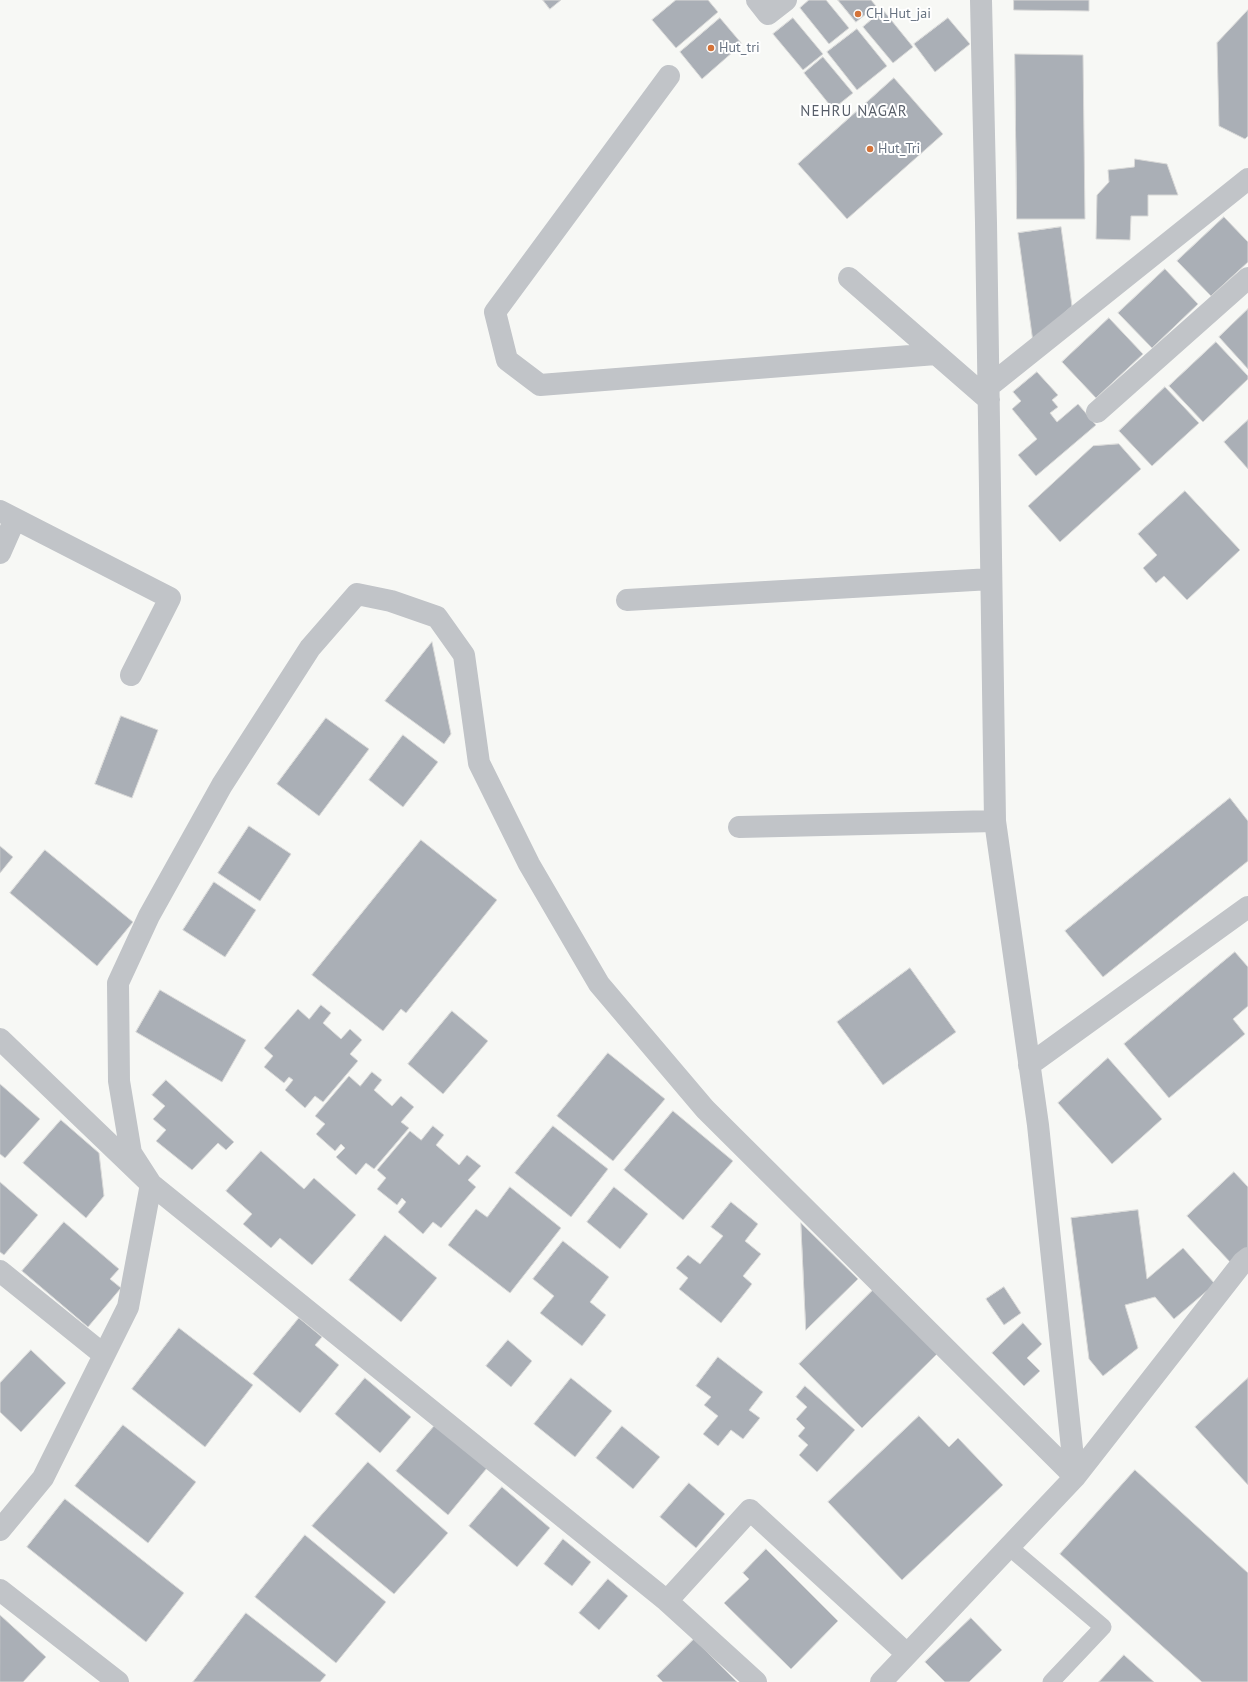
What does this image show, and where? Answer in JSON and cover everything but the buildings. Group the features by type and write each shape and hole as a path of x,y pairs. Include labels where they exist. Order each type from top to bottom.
{"street":[{"path":"757,0 768,14 786,0"},
{"path":"981,0 989,394 995,821 1039,1133 1075,1477"},
{"path":"669,76 495,312 508,360 540,385 936,354"},
{"path":"989,394 1248,180"},
{"path":"849,278 936,354 989,394"},
{"path":"1097,412 1248,278"},
{"path":"0,553 8,515 170,598 131,675"},
{"path":"627,600 991,579"},
{"path":"0,1530 43,1478 128,1307 151,1184 131,1153 119,1081 118,983 149,916 222,785 310,648 357,594 391,601 437,618 464,655 479,763 529,864 599,984 705,1109 1075,1477"},
{"path":"739,827 995,821"},
{"path":"1029,1065 1248,907"},
{"path":"0,1039 151,1184 667,1601 756,1682"},
{"path":"881,1682 1075,1477 1248,1258"},
{"path":"0,1271 104,1355"},
{"path":"667,1601 750,1510 907,1654"},
{"path":"0,1590 118,1682"}],"lane":[{"path":"1009,1547 1103,1627 1051,1682"}],"place":[{"name":"CH_Hut_jai","path":"858,14"},
{"name":"Hut_tri","path":"711,48"},
{"name":"Hut_Tri","path":"870,149"}],"district":[{"name":"NEHRU NAGAR","path":"854,112"}]}
